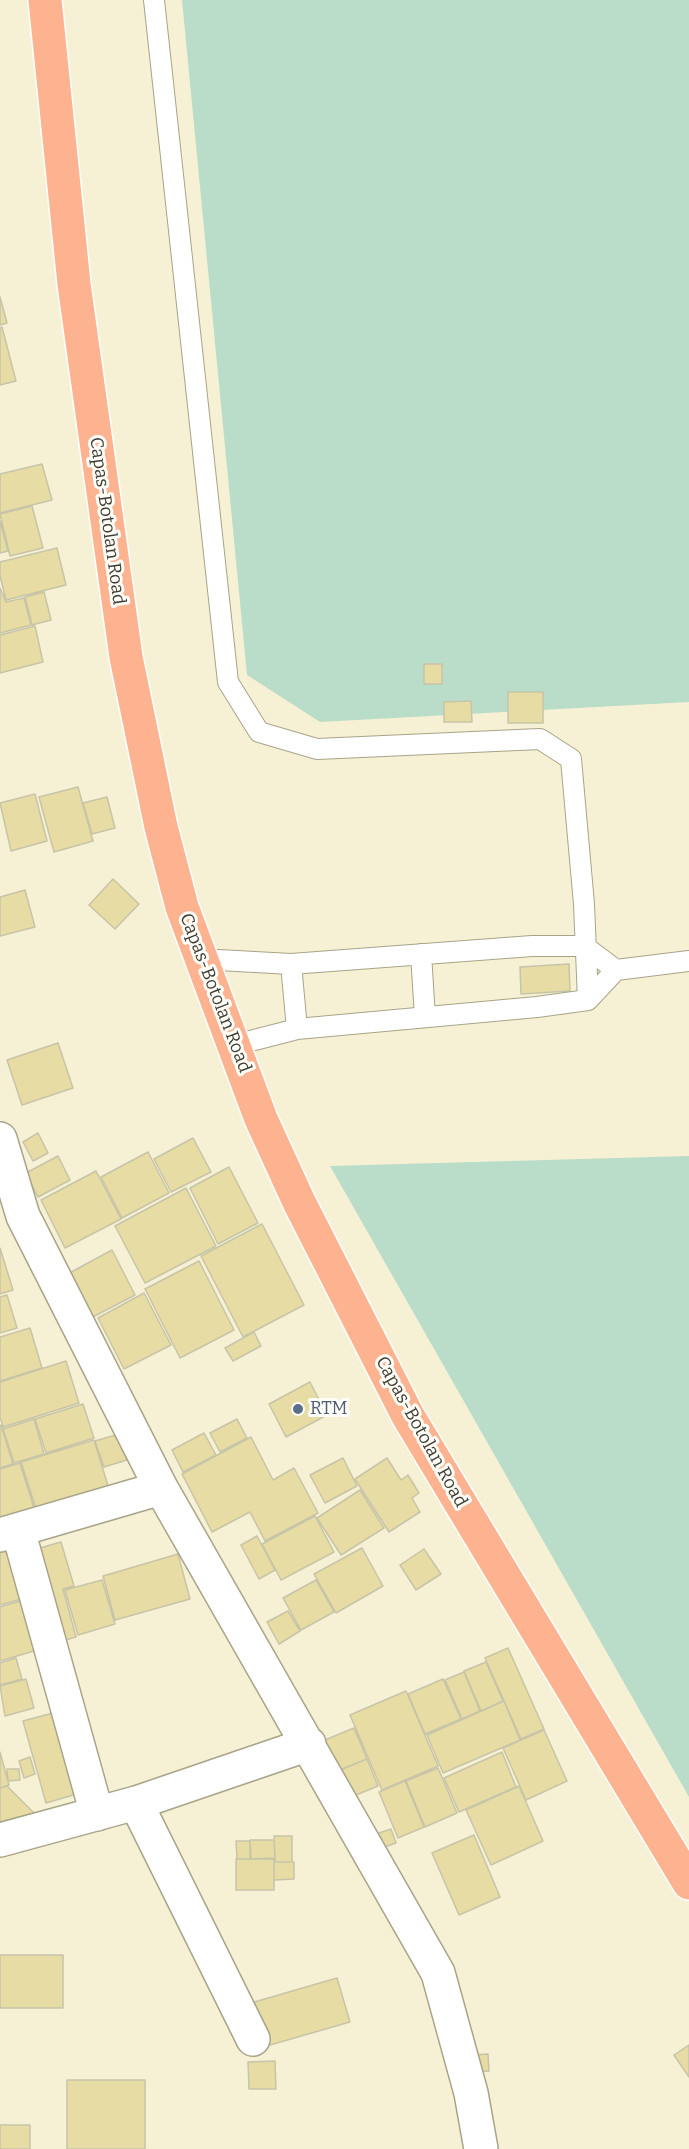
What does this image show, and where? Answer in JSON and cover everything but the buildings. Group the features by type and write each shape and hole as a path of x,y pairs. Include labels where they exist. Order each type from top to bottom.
{"main road":[{"name":"Capas-Botolan Road","path":"45,0 74,284 126,657 161,826 182,907 200,960 235,1045 261,1119 299,1202 408,1416 689,1883"}],"street":[{"path":"0,1139 11,1220 438,1973 471,2093 481,2149"},
{"path":"97,1814 9,1533 161,1488"},
{"path":"0,1840 136,1803 309,1744"},
{"path":"136,1803 253,2039"}],"lane":[{"path":"154,0 228,682 259,732 318,749 540,739 571,759 584,904 588,1000"},
{"path":"200,960 291,964 532,946 584,946 616,970"},
{"path":"421,954 425,1017"},
{"path":"235,1045 297,1029 588,1000 616,970 689,962"},
{"path":"291,964 297,1029"}],"green space":[{"path":"182,0 689,0 689,702 320,722 247,675"},
{"path":"689,1156 689,1797 330,1166"}],"place":[{"name":"RTM","path":"298,1409"}]}
